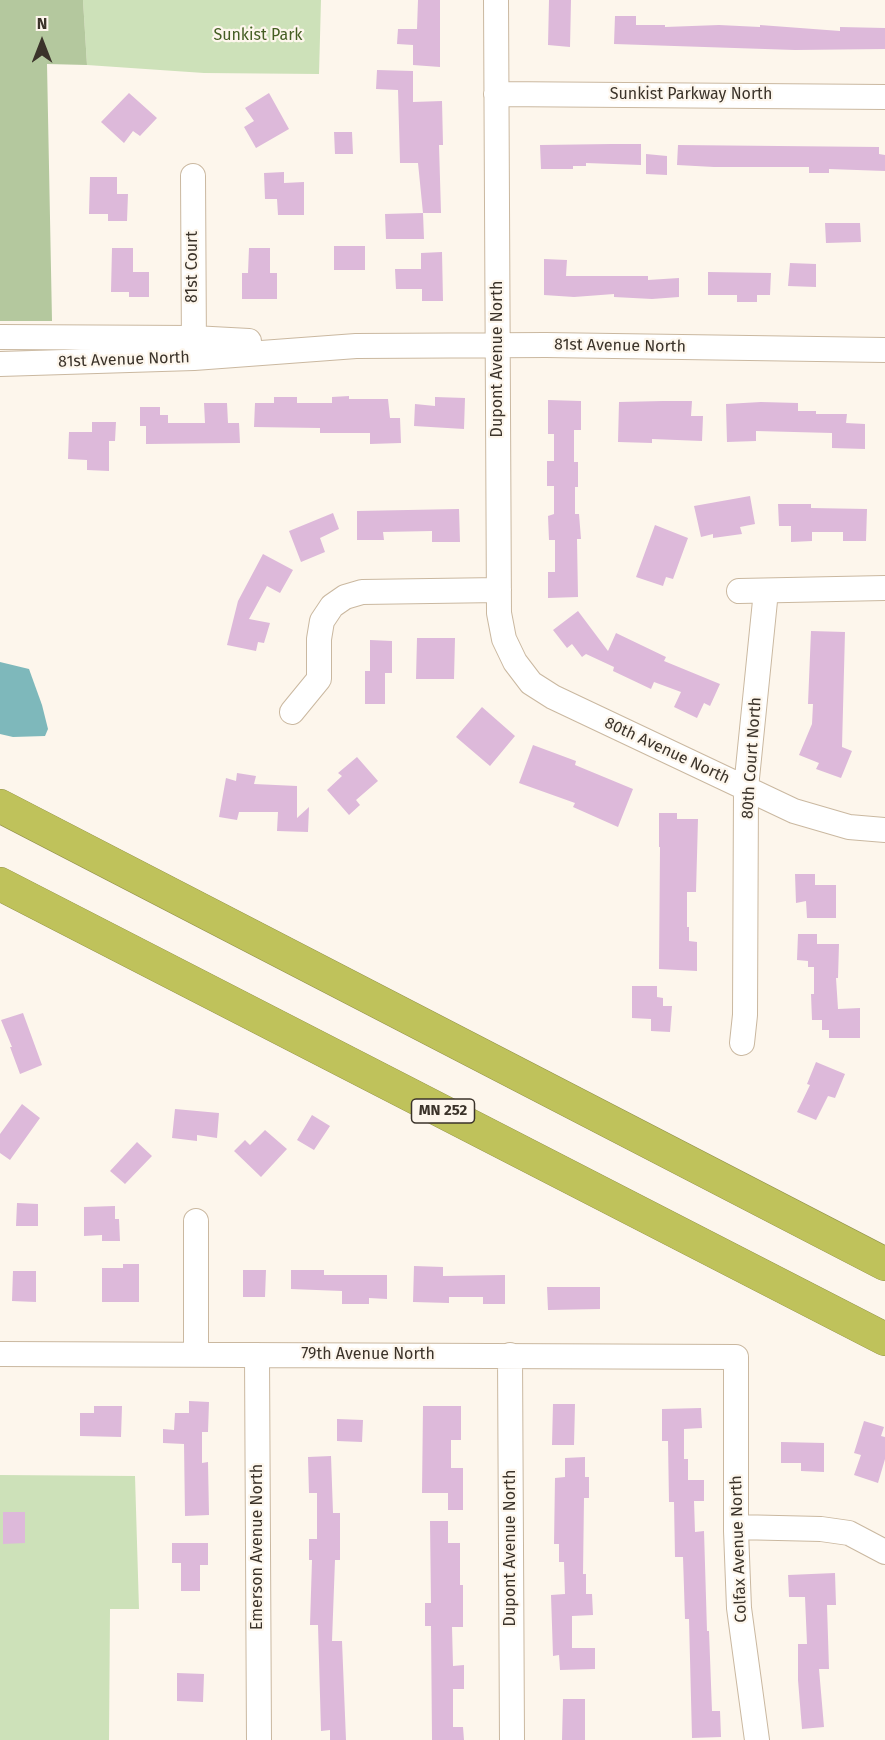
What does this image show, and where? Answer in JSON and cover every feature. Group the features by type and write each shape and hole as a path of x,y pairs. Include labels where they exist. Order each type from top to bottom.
{"highway":[{"path":"0,806 885,1264"},
{"name":"MN 252","path":"0,884 885,1339"}],"street":[{"name":"Dupont Avenue North","path":"496,0 499,613 504,639 514,662 531,683 553,697"},
{"name":"Sunkist Parkway North","path":"496,94 885,96"},
{"name":"81st Court","path":"193,176 194,348"},
{"name":"81st Avenue North","path":"0,337 194,348 498,345 885,350"},
{"name":"81st Avenue North","path":"0,364 194,348"},
{"path":"739,591 885,588"},
{"path":"291,712 319,679 322,621 332,606 345,597 362,592 499,590"},
{"name":"80th Court North","path":"742,1043 745,1015 746,788 766,591"},
{"name":"80th Avenue North","path":"553,697 794,811 849,827 885,830"},
{"path":"196,1221 196,1355"},
{"name":"79th Avenue North","path":"0,1354 736,1357"},
{"name":"Emerson Avenue North","path":"257,1355 259,1740"},
{"name":"Dupont Avenue North","path":"510,1356 512,1740"},
{"name":"Colfax Avenue North","path":"736,1357 736,1527 739,1608 757,1740"},
{"path":"736,1527 821,1529 849,1533 885,1552"}],"green space":[{"path":"0,0 83,0 87,65 47,64 52,321 0,321"},
{"name":"Sunkist Park","path":"83,0 321,0 319,74 204,73 87,65"},
{"path":"0,1475 135,1476 139,1609 110,1609 109,1740 0,1740"}],"water":[{"path":"0,662 29,669 48,729 45,736 13,737 0,734"}],"building":[{"path":"418,0 440,0 440,67 413,65 413,45 397,44 398,29 417,29"},
{"path":"549,0 571,0 570,47 548,45"},
{"path":"615,16 636,16 636,25 665,25 665,27 719,25 760,27 760,25 840,31 840,27 885,28 885,49 795,50 614,44"},
{"path":"377,70 413,71 413,102 442,101 443,145 439,145 441,213 423,213 418,163 400,163 398,90 376,89"},
{"path":"129,93 157,118 140,136 133,131 124,143 101,122"},
{"path":"269,93 289,129 256,148 244,127 254,121 245,108"},
{"path":"334,132 352,132 353,154 335,154"},
{"path":"641,144 641,165 586,163 586,166 573,166 573,169 541,169 540,145"},
{"path":"678,145 879,147 879,154 885,155 885,171 829,169 829,173 809,173 809,167 677,165"},
{"path":"646,154 667,156 667,175 646,174"},
{"path":"284,172 284,183 304,182 304,215 278,215 277,199 265,199 264,173"},
{"path":"90,177 117,177 117,194 128,194 127,221 108,221 108,214 89,214"},
{"path":"423,213 424,239 386,239 385,214"},
{"path":"825,223 860,223 861,242 826,243"},
{"path":"334,246 365,246 365,270 334,270"},
{"path":"112,248 133,248 133,272 149,272 149,297 129,297 129,292 111,292"},
{"path":"249,248 270,248 270,273 277,273 277,299 242,299 242,273 248,273"},
{"path":"442,252 443,301 422,301 422,289 396,289 395,269 421,269 421,253"},
{"path":"544,259 567,260 566,276 648,276 648,280 679,278 679,297 652,299 614,297 614,294 574,297 544,295"},
{"path":"790,263 816,264 816,287 788,286"},
{"path":"708,272 771,273 770,295 757,295 757,302 737,302 737,295 708,295"},
{"path":"349,396 349,399 388,399 390,418 400,418 401,443 370,444 370,433 320,433 320,428 254,427 255,403 274,403 274,397 297,397 297,403 332,403 332,397"},
{"path":"435,397 465,398 464,429 414,426 415,404 435,406"},
{"path":"548,400 581,401 581,430 574,430 574,462 578,462 575,514 579,514 581,539 577,539 578,597 548,598 548,572 555,572 555,540 549,540 548,516 554,514 554,486 547,486 547,461 554,461 554,434 548,434"},
{"path":"692,401 691,416 703,416 702,441 652,439 652,443 618,442 619,402"},
{"path":"204,403 227,403 228,423 239,423 240,443 146,444 146,426 140,426 140,407 160,407 160,415 168,415 168,423 205,423"},
{"path":"798,403 798,411 816,411 816,414 847,414 846,423 865,424 865,449 832,448 832,433 756,431 756,441 727,442 726,404"},
{"path":"92,422 116,422 115,441 109,441 109,471 87,470 87,460 68,459 69,432 92,432"},
{"path":"750,496 755,524 740,527 742,534 713,538 713,534 701,537 694,506"},
{"path":"778,504 811,504 811,508 867,509 866,541 843,541 843,532 812,532 812,541 791,542 791,526 779,526"},
{"path":"459,509 460,542 432,542 432,531 383,532 384,540 357,540 357,511"},
{"path":"333,513 339,529 320,538 325,552 301,562 289,531"},
{"path":"655,525 688,538 673,579 666,577 663,586 636,577"},
{"path":"263,554 293,570 280,593 267,586 249,619 270,623 264,643 258,642 256,651 227,645 238,601"},
{"path":"578,611 608,651 616,633 666,657 664,661 720,684 710,706 704,703 697,718 674,707 681,692 654,682 651,689 613,671 614,667 586,654 582,657 572,644 567,648 553,630"},
{"path":"811,631 845,632 842,747 852,751 841,778 816,769 819,763 799,755 812,724 813,704 808,704"},
{"path":"417,638 455,638 454,679 416,679"},
{"path":"370,640 392,641 392,673 385,673 385,704 365,704 365,671 370,671"},
{"path":"482,707 515,736 490,766 456,737"},
{"path":"533,745 576,761 575,765 633,789 618,827 573,807 575,803 519,783"},
{"path":"357,757 378,781 356,800 360,805 349,815 327,790 342,776 338,773"},
{"path":"237,773 256,776 254,784 297,786 297,818 309,807 308,832 277,831 278,812 239,812 237,820 219,817 226,778 236,781"},
{"path":"659,813 677,813 677,819 698,819 696,892 687,892 687,927 689,927 689,941 697,942 697,971 659,969"},
{"path":"795,874 815,874 815,885 836,885 836,918 807,918 806,901 796,903"},
{"path":"798,934 817,934 817,944 839,944 838,978 836,978 838,1009 860,1008 860,1038 829,1038 829,1030 822,1030 822,1020 812,1020 811,994 814,994 814,967 808,967 808,961 797,960"},
{"path":"632,986 657,986 657,997 663,998 663,1006 672,1006 670,1032 651,1031 651,1019 632,1018"},
{"path":"23,1013 42,1065 20,1074 1,1020"},
{"path":"816,1062 845,1074 835,1098 828,1096 816,1120 797,1112 810,1085 807,1084"},
{"path":"22,1104 40,1118 10,1160 0,1153 0,1134"},
{"path":"175,1109 219,1113 217,1138 197,1135 197,1141 172,1138"},
{"path":"312,1115 330,1126 314,1150 297,1140"},
{"path":"265,1130 287,1149 261,1177 234,1151 245,1140 250,1145"},
{"path":"137,1142 152,1156 125,1184 110,1171"},
{"path":"17,1203 38,1204 38,1226 16,1226"},
{"path":"115,1206 115,1219 119,1219 120,1241 102,1241 102,1235 84,1236 84,1207"},
{"path":"123,1264 139,1264 139,1302 102,1302 102,1268 123,1268"},
{"path":"414,1266 443,1267 443,1276 505,1275 505,1304 483,1304 483,1297 449,1297 449,1303 413,1302"},
{"path":"243,1270 266,1270 265,1297 243,1297"},
{"path":"291,1270 324,1270 324,1275 387,1275 387,1299 369,1298 369,1304 342,1304 342,1291 291,1289"},
{"path":"13,1271 36,1271 36,1302 12,1301"},
{"path":"547,1287 600,1287 600,1309 548,1310"},
{"path":"189,1401 209,1402 208,1432 202,1432 202,1463 208,1462 209,1515 185,1516 184,1444 163,1443 163,1429 174,1430 175,1413 189,1413"},
{"path":"553,1404 575,1404 574,1445 552,1445"},
{"path":"94,1406 122,1406 121,1437 80,1436 80,1413 94,1413"},
{"path":"423,1406 461,1406 461,1440 451,1440 451,1468 463,1468 463,1510 448,1510 448,1493 422,1493"},
{"path":"701,1408 702,1428 684,1429 684,1459 688,1459 688,1480 704,1480 704,1501 694,1501 695,1532 704,1531 712,1711 720,1711 721,1737 692,1738 689,1619 685,1619 683,1557 675,1557 674,1502 669,1502 668,1441 662,1441 662,1409"},
{"path":"337,1419 363,1420 362,1442 337,1441"},
{"path":"864,1421 884,1427 881,1436 885,1437 885,1459 878,1483 854,1475 861,1455 854,1453"},
{"path":"781,1442 824,1443 824,1472 801,1471 801,1463 781,1463"},
{"path":"331,1456 333,1513 340,1513 340,1560 335,1560 332,1641 342,1641 346,1740 330,1740 330,1730 321,1731 318,1625 310,1625 312,1560 309,1560 309,1539 317,1539 317,1493 309,1493 308,1457"},
{"path":"585,1457 585,1477 589,1477 589,1498 584,1498 583,1574 586,1574 586,1594 592,1594 593,1615 572,1616 572,1648 595,1648 595,1669 560,1670 559,1655 553,1656 551,1595 565,1594 564,1562 559,1562 559,1544 554,1544 555,1478 565,1477 565,1458"},
{"path":"3,1512 25,1512 25,1543 3,1544"},
{"path":"430,1521 448,1521 448,1543 460,1543 463,1627 452,1627 453,1666 464,1665 464,1689 453,1689 453,1727 463,1727 464,1740 432,1740 431,1626 425,1626 425,1603 431,1603"},
{"path":"172,1543 208,1543 208,1565 200,1565 200,1591 181,1591 181,1563 172,1563"},
{"path":"835,1573 836,1605 827,1605 829,1669 819,1669 824,1727 802,1729 798,1644 807,1644 805,1597 789,1597 788,1575"},
{"path":"177,1673 204,1674 203,1702 177,1701"},
{"path":"563,1699 585,1699 585,1740 562,1740"}]}
